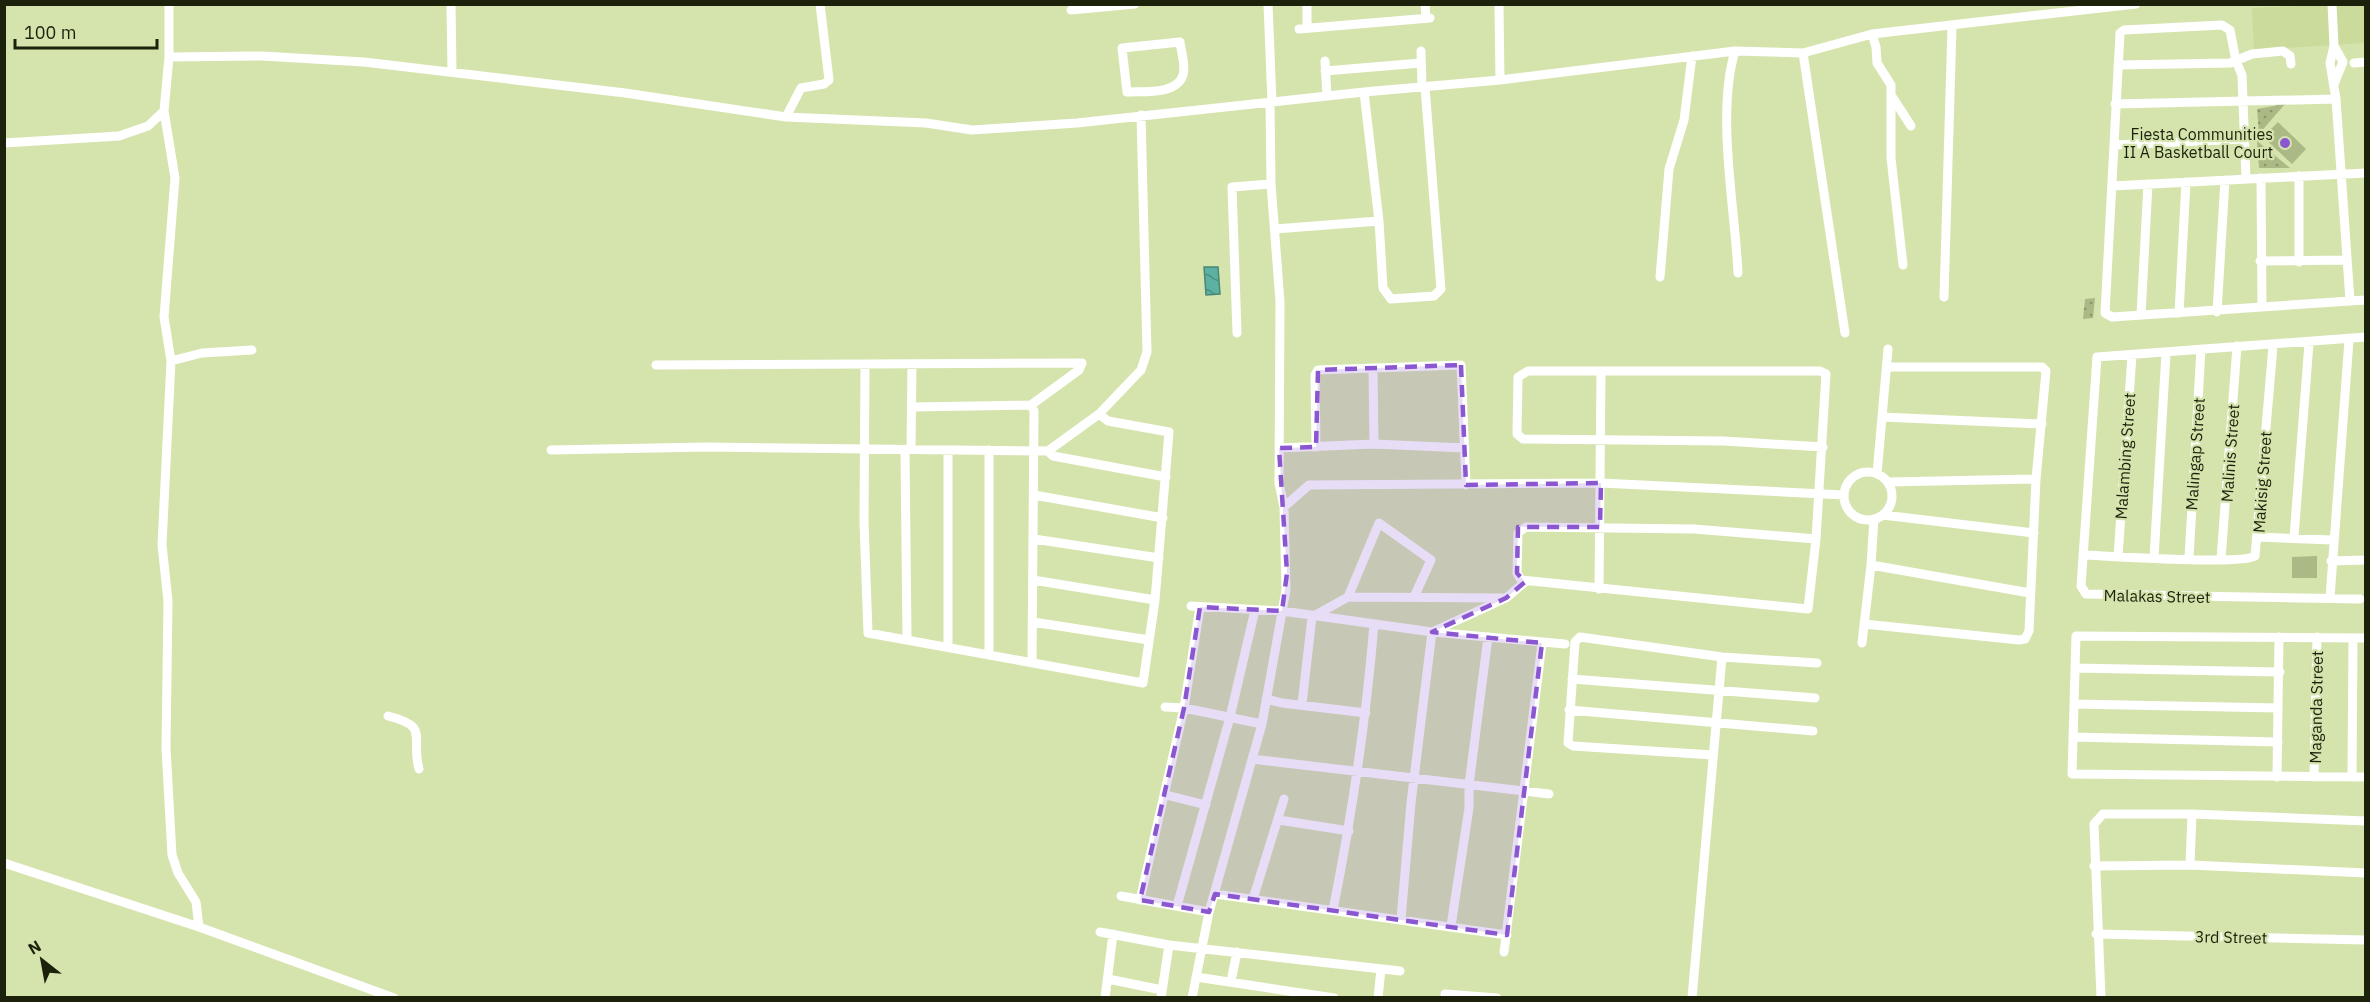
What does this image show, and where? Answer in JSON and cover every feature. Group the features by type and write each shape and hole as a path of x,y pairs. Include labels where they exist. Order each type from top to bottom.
{"street":[{"path":"169,4 169,57 164,111 175,178 164,317 171,361 162,544 168,601 166,748 172,855 178,873 196,902 199,927"},
{"path":"451,4 452,72"},
{"path":"786,117 801,88 824,84 829,80 820,4"},
{"path":"1073,8 1135,4"},
{"path":"1192,998 1209,912 1262,724 1287,573 1284,507 1280,483 1280,302 1271,184 1268,4"},
{"path":"1307,4 1303,29 1428,18 1425,4"},
{"path":"1499,4 1500,80"},
{"path":"169,57 262,56 329,59 625,93 786,117 926,123 972,130 1077,123 1364,92 1500,80 1735,51 1803,53 1872,34 1952,27 2136,4"},
{"path":"2332,4 2334,46 2343,62 2334,84 2349,301"},
{"path":"2246,179 2245,99 2242,75 2236,61 2230,30 2222,25 2124,30 2118,39 2112,186 2103,310 2112,317 2217,312 2366,300"},
{"path":"1944,297 1952,27"},
{"path":"1872,34 1877,63 1891,86 1893,98 1891,158 1903,265"},
{"path":"1180,42 1184,75 1178,83 1169,89 1127,92 1122,48 1180,42"},
{"path":"1364,92 1379,221 1383,288 1391,299 1438,294 1441,289 1421,51"},
{"path":"1735,51 1729,73 1726,114 1738,273"},
{"path":"2118,65 2236,61 2252,54 2283,51 2290,56 2291,64"},
{"path":"1803,53 1845,333"},
{"path":"1660,277 1669,169 1684,120 1692,56"},
{"path":"2354,63 2366,62"},
{"path":"1327,96 1325,66 1421,63"},
{"path":"1893,98 1911,126"},
{"path":"2115,104 2245,99 2336,99"},
{"path":"4,143 119,136 148,126 164,111"},
{"path":"551,450 706,447 1048,451 1099,414 1141,370 1147,352 1141,115"},
{"path":"2114,145 2245,139"},
{"path":"2112,186 2366,172"},
{"path":"2299,176 2299,262"},
{"path":"2261,178 2262,307"},
{"path":"2217,312 2225,180"},
{"path":"2179,313 2186,182"},
{"path":"1237,333 1232,187 1271,184"},
{"path":"2141,315 2148,184"},
{"path":"1275,229 1379,221"},
{"path":"2260,261 2347,260"},
{"path":"2132,355 2237,346 2273,346 2366,337"},
{"path":"2330,598 2332,540 2349,339"},
{"path":"2294,537 2309,343"},
{"name":"Malinis Street","path":"2221,559 2237,346"},
{"name":"Makisig Street","path":"2085,555 2250,559 2257,549 2273,346"},
{"path":"1877,474 1888,349"},
{"name":"Malingap Street","path":"2188,558 2201,349"},
{"path":"171,361 202,353 252,350"},
{"path":"2154,558 2166,353"},
{"name":"Malakas Street","path":"2132,355 2097,357 2085,555 2081,586 2086,594 2364,599"},
{"name":"Malambing Street","path":"2118,557 2132,355"},
{"path":"656,365 1082,363 1079,370 1031,405 912,406"},
{"path":"907,638 908,449 912,406 912,364"},
{"path":"865,365 864,522 868,633 907,638 1143,683 1155,600 1169,432 1108,421 1099,414"},
{"path":"1316,447 1315,375 1318,370 1461,365 1466,485"},
{"path":"1864,624 2025,639 2029,631 2036,479 2046,371 2042,367 1887,366"},
{"path":"1373,368 1374,444"},
{"path":"1816,539 1694,529 1522,528 1518,532 1517,573 1521,580 1804,611 1810,606 1816,539 1818,494 1823,447 1826,374 1820,371 1528,371 1520,374 1517,434 1523,439 1724,441 1823,447"},
{"path":"1599,589 1600,372"},
{"path":"1031,405 1034,411 1035,451 1032,662"},
{"path":"1882,417 2042,424"},
{"path":"1279,448 1374,444 1465,448"},
{"path":"948,450 948,647"},
{"path":"989,450 989,655"},
{"path":"1048,451 1053,456 1166,477"},
{"path":"1883,515 1891,503 1891,489 1888,482 1877,474 1869,472 1855,476 1849,482 1844,495 1848,510 1853,515 1866,520 1883,515 2034,533"},
{"path":"1888,482 2036,479"},
{"path":"1284,507 1309,485 1600,483 1844,495"},
{"path":"1034,495 1163,518"},
{"path":"1862,643 1872,566 1874,519"},
{"path":"1348,597 1379,523 1431,560 1414,597"},
{"path":"2258,537 2332,540"},
{"path":"1034,539 1159,558"},
{"path":"2331,561 2366,560"},
{"path":"1872,566 2030,593"},
{"path":"1033,580 1155,600"},
{"path":"1432,632 1506,598 1525,582"},
{"path":"1312,617 1348,597 1506,598"},
{"path":"1140,900 1166,795 1184,708 1196,606 1282,611 1432,632 1565,644"},
{"path":"1178,906 1230,717 1255,610"},
{"path":"1302,704 1312,617"},
{"path":"1033,622 1149,640"},
{"path":"1333,910 1358,771 1374,624"},
{"path":"1401,919 1414,778 1432,632"},
{"path":"2366,638 2076,636 2072,774 2366,777"},
{"path":"1451,926 1469,808 1469,785 1488,637"},
{"path":"1713,755 1573,746 1568,743 1575,642 1580,637 1722,657 1817,663"},
{"path":"2277,777 2279,637"},
{"name":"Maganda Street","path":"2314,777 2317,637"},
{"path":"2352,777 2353,638"},
{"path":"1504,952 1542,643"},
{"path":"1692,998 1722,657"},
{"path":"2075,668 2280,672"},
{"path":"1572,679 1815,698"},
{"path":"1266,699 1366,713"},
{"path":"2074,704 2278,708"},
{"path":"1165,707 1184,708 1262,724"},
{"path":"1569,710 1813,731"},
{"path":"388,716 409,722 416,730 419,769"},
{"path":"2073,737 2278,742"},
{"path":"1252,759 1549,794"},
{"path":"1166,795 1206,805"},
{"path":"1253,899 1284,799"},
{"path":"2101,998 2096,934 2094,824 2103,814 2192,814 2366,821"},
{"path":"2190,865 2192,814"},
{"path":"1279,820 1349,831"},
{"path":"4,863 199,927 394,998"},
{"path":"2094,866 2190,865 2249,870 2366,873"},
{"path":"1215,894 1507,935"},
{"path":"1121,896 1209,912"},
{"path":"1100,932 1169,945 1400,971"},
{"path":"1105,998 1113,934"},
{"name":"3rd Street","path":"2096,934 2366,940"},
{"path":"1108,979 1162,994 1169,945"},
{"path":"1231,981 1237,952"},
{"path":"1378,998 1381,969"},
{"path":"1196,976 1334,998"},
{"path":"1269,998 1271,987"},
{"path":"1445,994 1497,998"}],"highlighted area":[{"path":"1461,365 1466,485 1601,483 1600,527 1518,527 1517,573 1525,582 1506,598 1432,632 1542,643 1507,935 1215,894 1209,912 1140,900 1184,708 1200,607 1282,611 1287,573 1279,448 1316,447 1318,370"}],"shaded area":[{"path":"2365,5 2365,43 2254,50 2252,8"},
{"path":"2285,104 2259,134 2257,109"},
{"name":"Fiesta Communities II A Basketball Court","path":"2278,122 2306,149 2292,164 2263,137"},
{"path":"2257,141 2290,168 2259,168"},
{"path":"2095,298 2093,318 2083,319 2085,299"},
{"path":"2317,556 2317,578 2292,578 2292,557"}],"water":[{"path":"1204,267 1218,267 1220,294 1206,295"}],"place":[{"name":"Fiesta Communities II A Basketball Court","path":"2285,143"}]}
